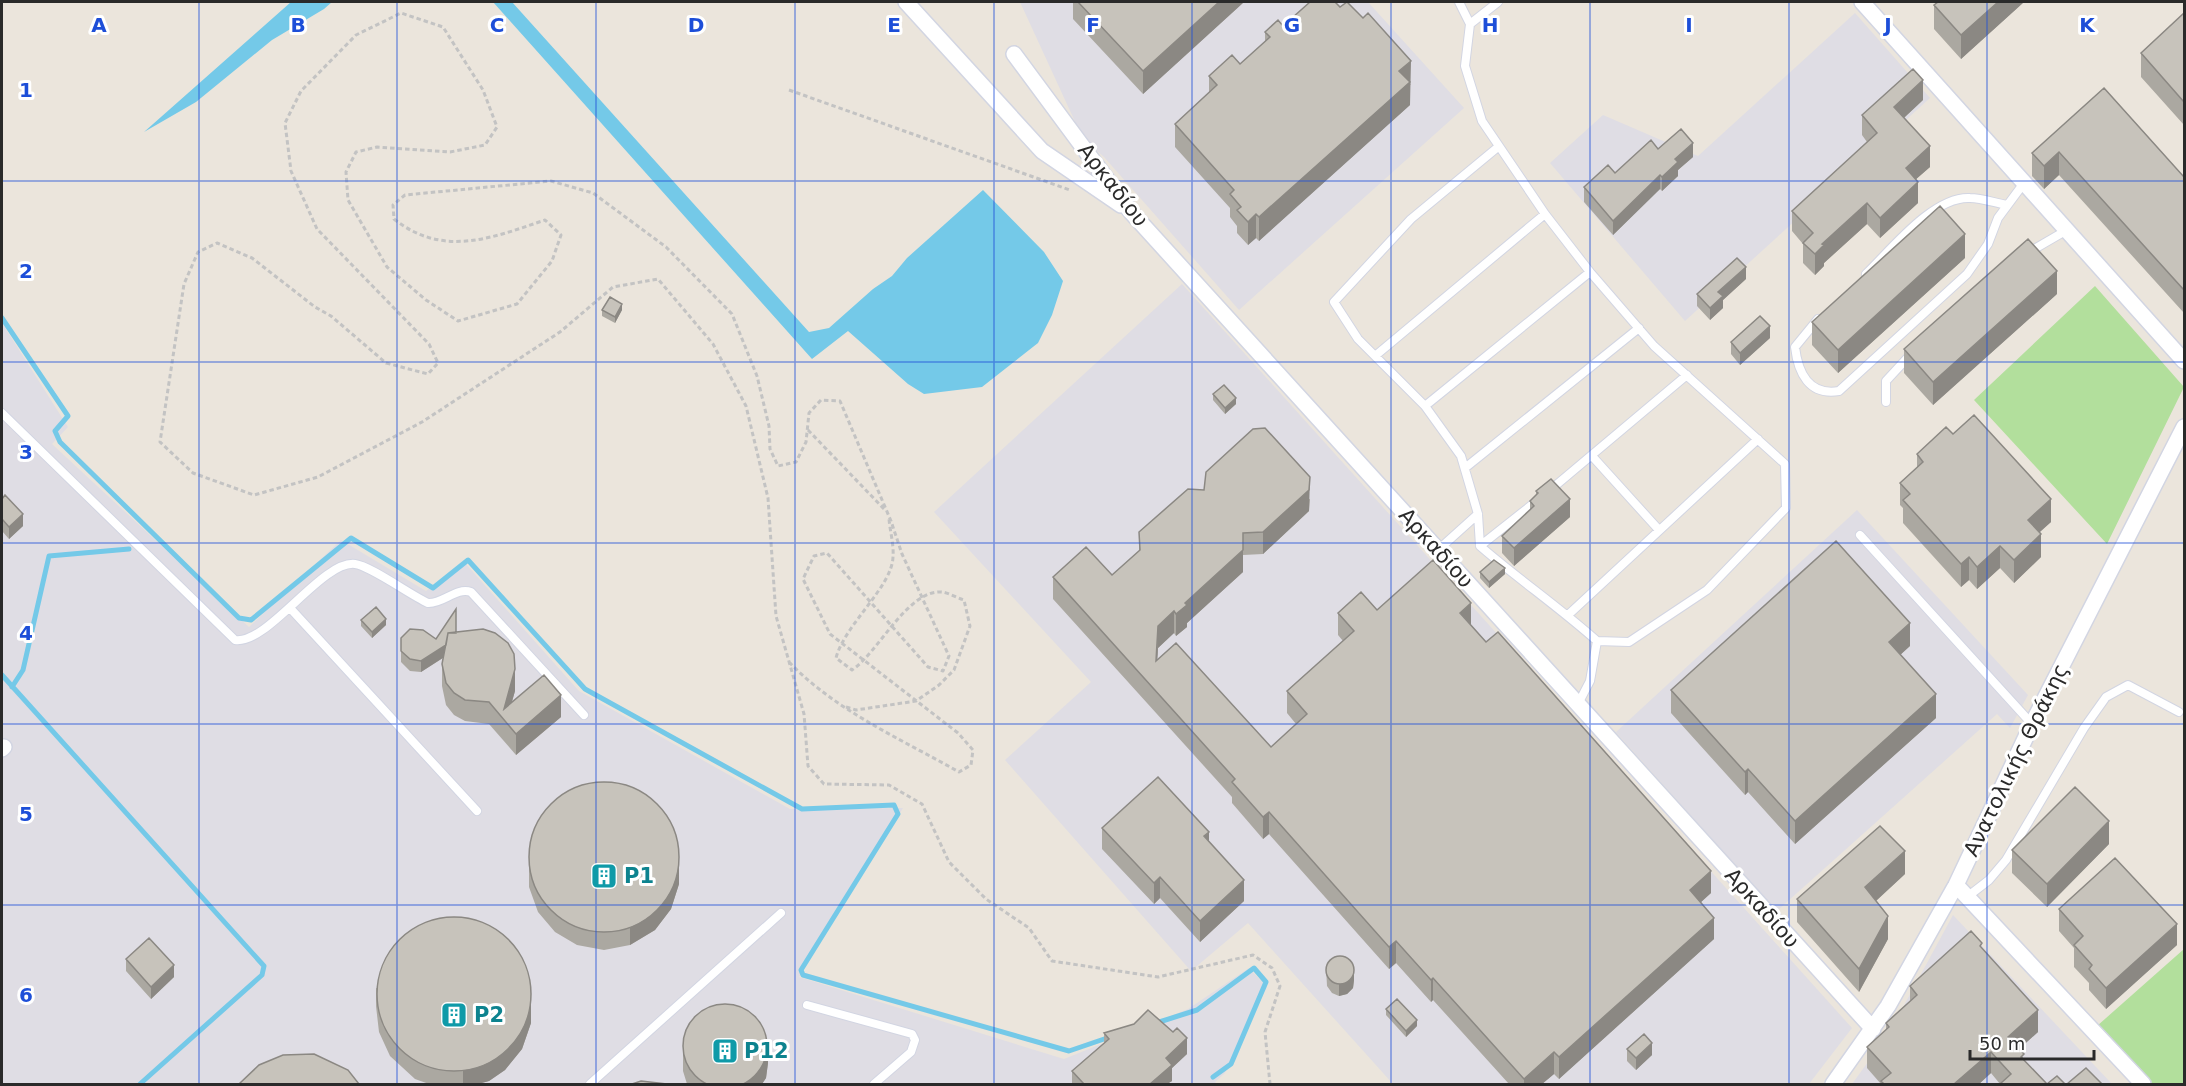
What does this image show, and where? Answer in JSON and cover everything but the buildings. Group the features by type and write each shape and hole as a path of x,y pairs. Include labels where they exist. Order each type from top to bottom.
{"street":[{"path":"906,2 1042,151 1131,212"},
{"path":"1862,2 2184,361"},
{"name":"Αρκαδίου","path":"1014,54 1131,212 1873,1029"},
{"name":"Ανατολικής Θράκης","path":"1833,1084 1904,981 1956,885 2032,724 2184,427"},
{"path":"1956,885 2143,1084"}],"lane":[{"path":"1459,2 1470,24 1465,66 1482,121 1545,214 1590,272 1639,328 1785,464 1786,508 1707,590 1629,642 1597,641 1568,615 1523,584 1480,546 1478,514 1461,456 1425,406 1358,339 1334,302 1411,219 1498,147"},
{"path":"1470,24 1498,2"},
{"path":"1826,312 1795,347 1797,369 1810,384 1826,393 1839,391 1967,274 1988,244 1998,218 2025,183"},
{"path":"1858,281 1931,211 1947,203 1969,197 2007,205"},
{"path":"1375,356 1545,214"},
{"path":"2023,258 2067,230"},
{"path":"1425,406 1590,272"},
{"path":"1465,468 1639,328"},
{"path":"1886,402 1886,381 1919,347"},
{"path":"1480,546 1592,456 1687,375"},
{"path":"2,413 235,640 247,639 290,608 333,568 354,564 428,603 468,591 584,715"},
{"path":"1568,615 1758,440"},
{"path":"1592,456 1659,530"},
{"path":"1438,550 1478,514"},
{"path":"1860,535 2032,724"},
{"path":"290,608 477,811"},
{"path":"1578,704 1590,681 1597,641"},
{"path":"1967,897 1989,880 2006,860 2084,728 2106,697 2128,685 2179,712"},
{"path":"590,1084 781,914"},
{"path":"807,1005 912,1034 915,1040 911,1052 874,1084"}],"path":[{"path":"789,662 810,684 841,705 959,772 970,765 973,750 958,733 830,634 803,579 813,556 827,553 928,666 943,670 949,656 840,401 821,400 809,412 806,442 796,462 778,466 770,449 769,426 757,376 732,314 666,247 593,193 551,181 405,195 393,205 394,219 409,231 435,240 488,240 545,220 561,234 552,261 517,304 458,321 426,300 387,267 348,200 346,172 356,152 377,147 450,152 485,145 497,127 483,90 443,27 401,13 356,35 301,91 285,123 291,171 317,229 429,344 438,363 428,374 386,363 331,316 315,307 252,258 217,243 198,252 184,284 159,442 193,473 254,495 318,477 422,423 560,332 613,287 658,279 713,344 746,406 768,498 776,616 789,662 804,714 808,766 824,784 889,786 922,804 949,862 986,898 1029,928 1052,961 1158,977 1253,955 1272,968 1280,986 1265,1032 1270,1084"},
{"path":"789,90 1076,193"},
{"path":"808,430 888,514 893,559 876,597 869,601 840,642 836,658 852,670 865,661 892,627 922,596 941,592 964,600 970,626 954,670 939,685 916,701 856,710 841,705"}],"shaded area":[{"path":"1020,2 1368,2 1464,108 1239,310 1104,157 1083,139"},
{"path":"1855,13 1930,98 1685,321 1550,163 1603,115 1698,156"},
{"path":"1182,284 1852,1028 1809,1084 1393,1084 1248,923 1191,971 1005,760 1091,682 934,512"},
{"path":"2,323 68,427 52,444 249,627 341,540 426,591 465,563 579,691 790,809 903,808 799,977 1064,1059 1188,1009 1249,968 1267,987 1225,1073 1215,1082 1217,1084 2,1084"},
{"path":"1857,510 2028,695 2010,728 1997,714 1777,911 1616,732"},
{"path":"1953,915 2112,1084 1852,1084 1889,1033"}],"green space":[{"path":"2095,286 2184,387 2107,544 1974,400"},
{"path":"2184,949 2184,1084 2151,1084 2097,1026"}],"water":[{"path":"291,2 332,2 272,40 196,102 144,132"},
{"path":"493,2 512,2 809,332 829,328 873,289 892,276 907,258 983,190 1044,252 1063,281 1052,315 1038,343 982,387 924,394 908,384 848,331 812,359"}],"waterway":[{"path":"2,318 68,416 55,431 60,442 239,618 251,620 351,538 433,588 468,560 585,689 802,809 894,805 898,814 801,970 803,975 1069,1051 1110,1037"},
{"path":"12,687 23,670 49,556 129,549"},
{"path":"2,675 264,966 262,975 140,1084"},
{"path":"1156,1023 1197,1010 1254,968 1266,982 1231,1064 1213,1077"}],"place":[{"name":"P1","path":"604,876"},
{"name":"P2","path":"454,1015"},
{"name":"P12","path":"725,1051"}]}
